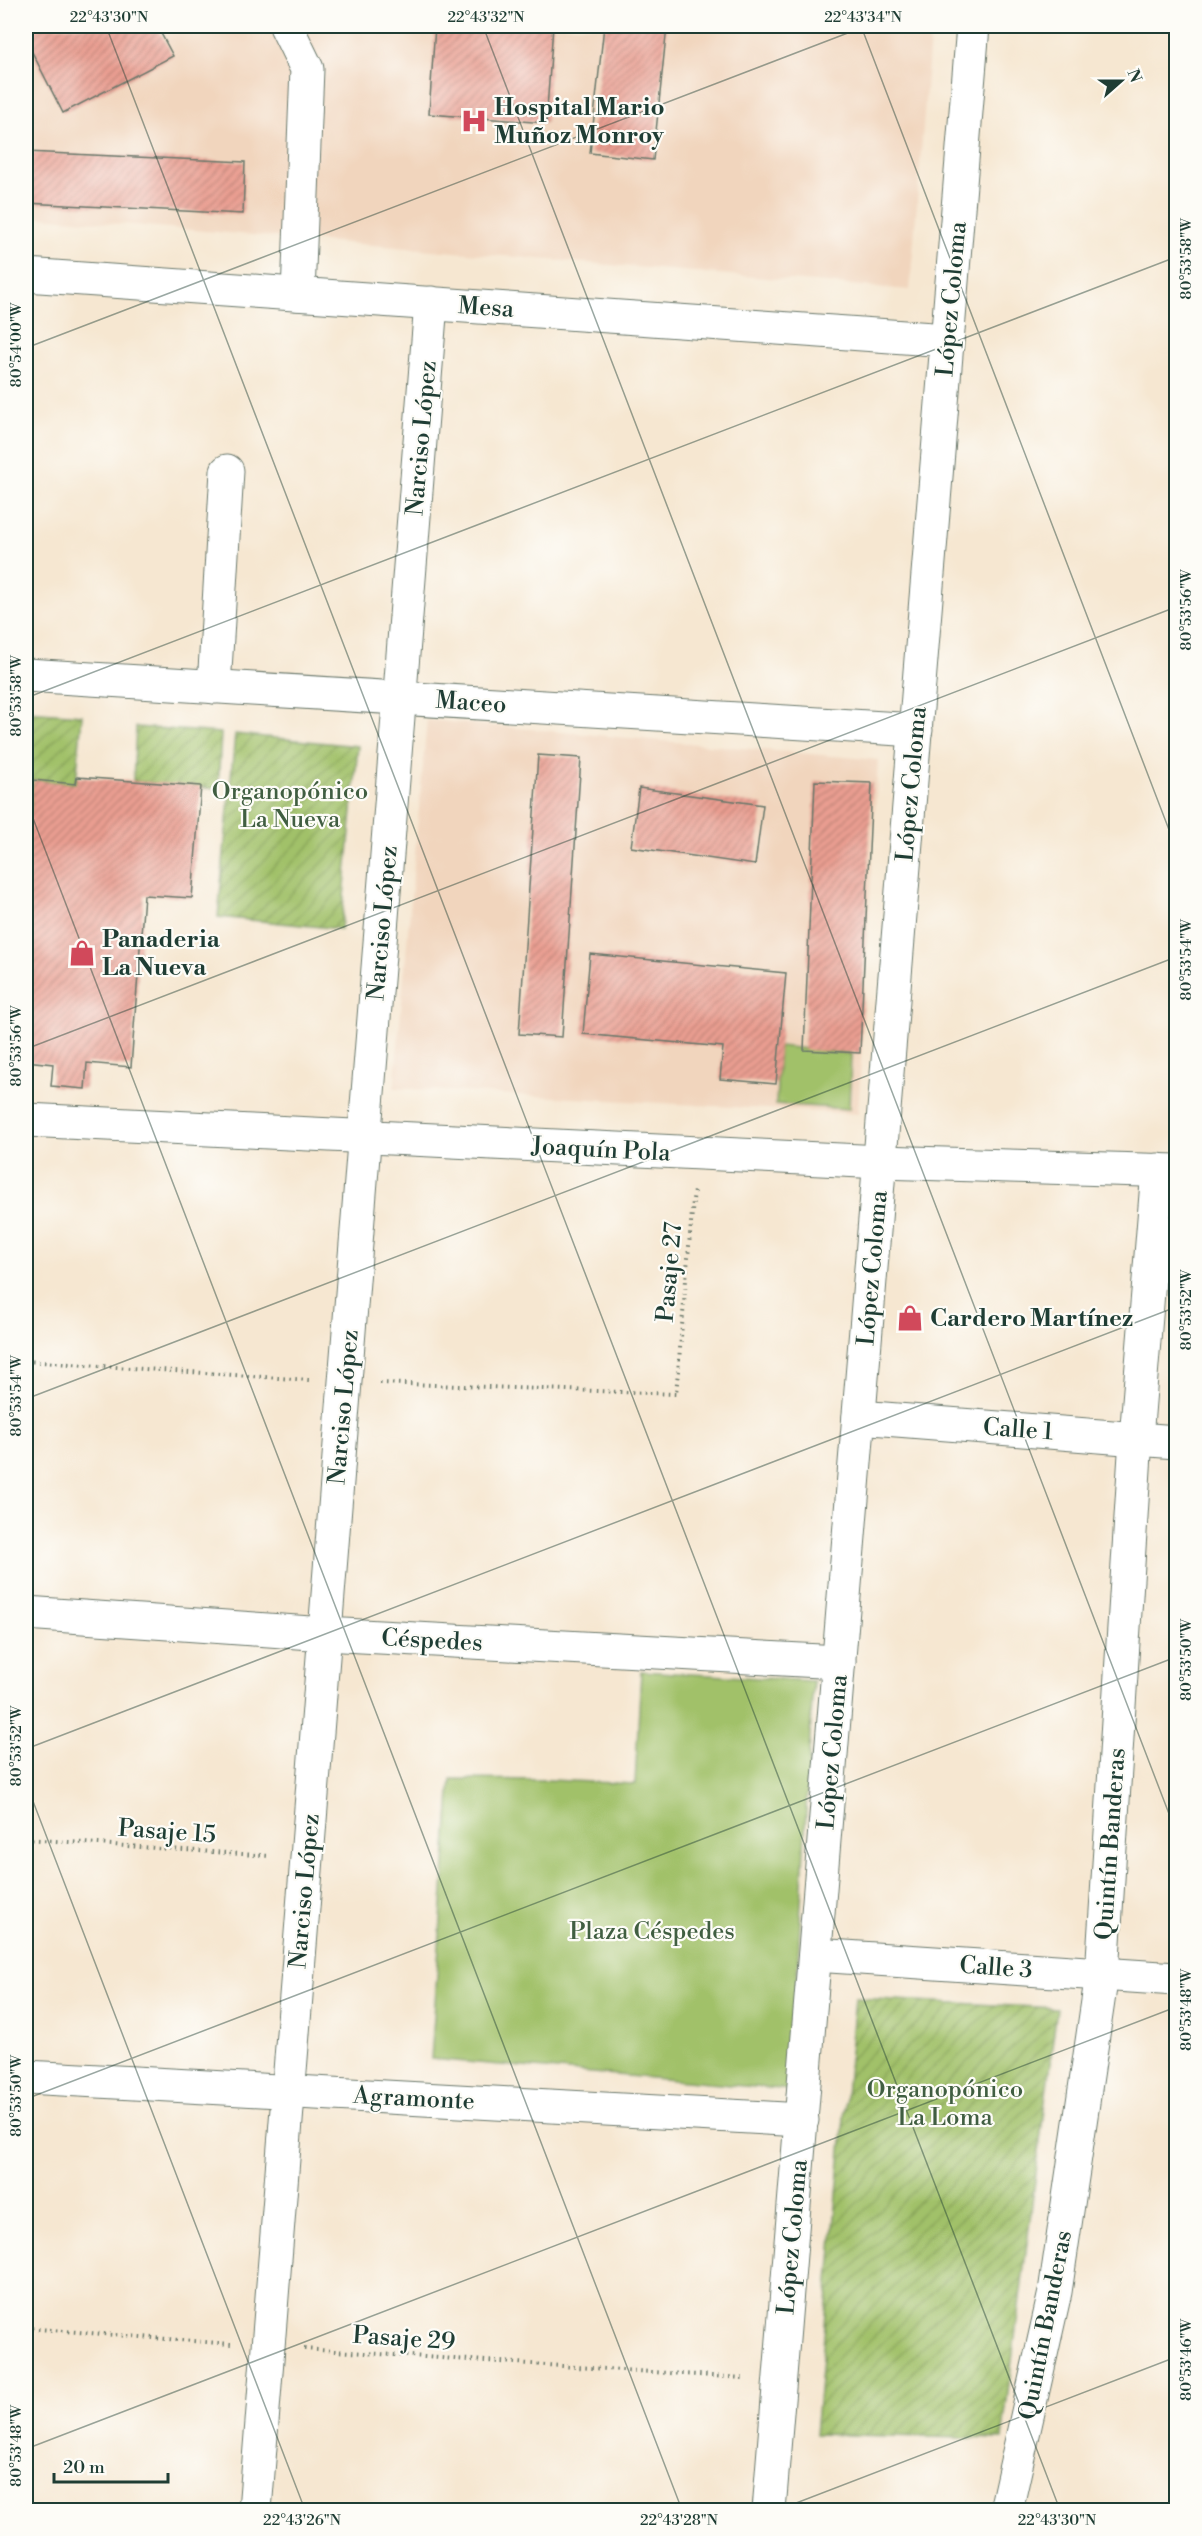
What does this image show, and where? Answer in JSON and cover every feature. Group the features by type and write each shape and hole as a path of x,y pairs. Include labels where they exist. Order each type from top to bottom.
{"street":[{"path":"286,26 307,69 298,294"},
{"name":"López Coloma","path":"769,2511 973,26"},
{"name":"Mesa","path":"26,274 947,340"},
{"name":"Narciso López","path":"255,2511 431,303"},
{"path":"214,687 227,471"},
{"name":"Maceo","path":"26,675 916,730"},
{"name":"Joaquín Pola","path":"26,1120 698,1154 1167,1171"},
{"name":"Quintín Banderas","path":"1006,2511 1055,2292 1102,1974 1136,1438 1167,1171"},
{"name":"Calle 1","path":"859,1417 1176,1442"},
{"name":"Céspedes","path":"26,1613 325,1634 839,1662"},
{"name":"Calle 3","path":"815,1955 1176,1979"},
{"name":"Agramonte","path":"26,2077 802,2120"}],"path":[{"name":"Pasaje 27","path":"676,1394 698,1154"},
{"name":"Pasaje 15","path":"26,1839 307,1859"},
{"name":"Pasaje 29","path":"26,2328 268,2347 780,2380"}],"shaded area":[{"name":"Hospital Mario Muñoz Monroy","path":"26,26 931,26 910,290 26,216"},
{"path":"427,720 878,760 858,1114 394,1088"}],"green space":[{"path":"26,711 82,715 76,784 34,780 31,812 26,811"},
{"path":"136,727 221,733 218,789 133,781"},
{"name":"Organopónico La Nueva","path":"235,734 358,746 341,929 218,917"},
{"path":"779,1046 851,1054 849,1109 776,1104"},
{"name":"Plaza Céspedes","path":"641,1671 813,1681 791,2090 431,2059 451,1779 635,1784"},
{"name":"Organopónico La Loma","path":"855,1998 1057,2008 1002,2439 815,2434"}],"building":[{"path":"26,26 157,26 173,56 63,113 26,40"},
{"path":"435,26 553,26 546,123 429,114"},
{"path":"604,26 667,26 653,160 590,153"},
{"path":"26,152 245,162 243,214 26,203"},
{"path":"538,755 581,758 562,1037 519,1034"},
{"name":"Panaderia La Nueva","path":"77,777 201,786 192,898 144,895 131,1067 87,1063 85,1089 51,1086 53,1064 26,1061 28,889 26,889 26,811 31,812 33,780 76,784"},
{"path":"815,781 872,783 860,1053 804,1050"},
{"path":"639,788 763,805 755,865 631,847"},
{"path":"590,954 786,973 776,1084 720,1079 723,1047 583,1034"}],"place":[{"name":"Hospital Mario Muñoz Monroy","path":"474,121"},
{"name":"Panaderia La Nueva","path":"82,953"},
{"name":"Cardero Martínez","path":"910,1318"}]}
